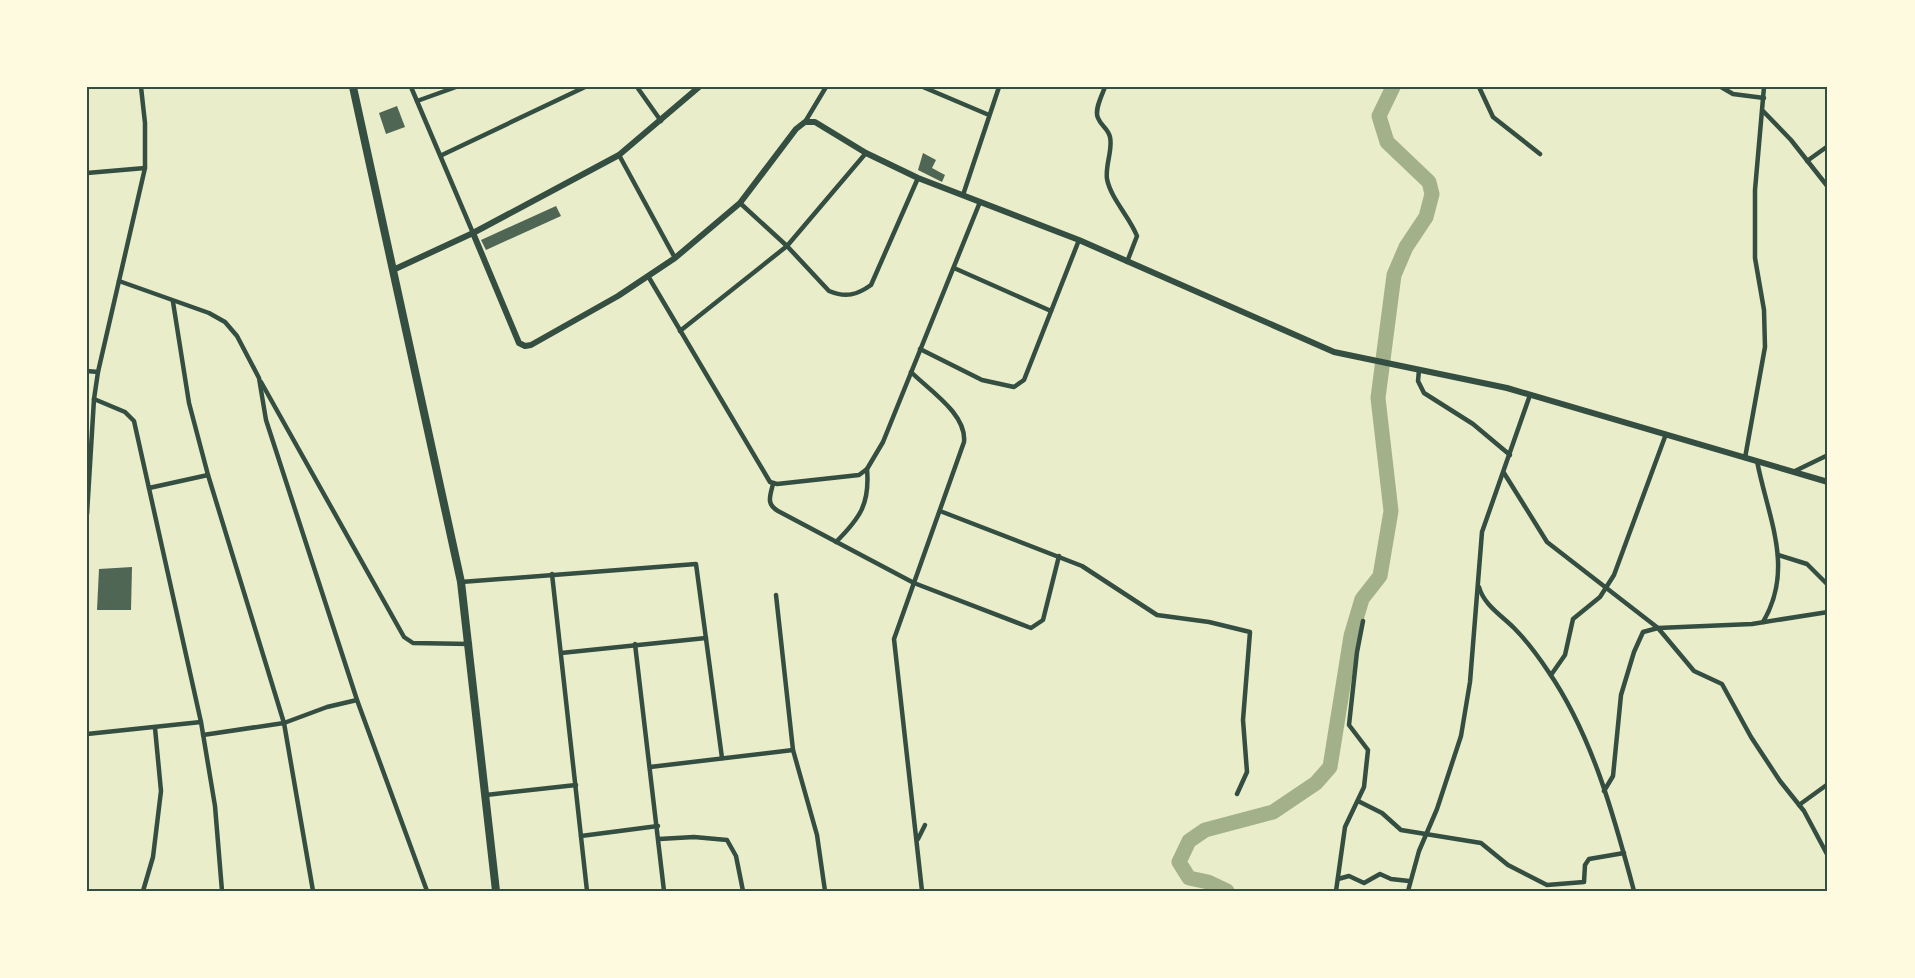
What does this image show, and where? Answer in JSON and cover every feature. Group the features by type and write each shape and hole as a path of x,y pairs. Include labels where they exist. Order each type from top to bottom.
{"highway":[{"path":"352,87 423,397 461,582 470,644 496,891"}],"street":[{"path":"87,514 94,399 98,372 145,168 145,123 141,87"},
{"path":"411,87 442,155 519,343 525,346 609,302 675,258 740,203 788,138 805,122 826,87"},
{"path":"417,101 456,87"},
{"path":"442,155 585,87"},
{"path":"637,87 662,121"},
{"path":"393,270 473,233 619,155 662,121 699,87"},
{"path":"923,87 989,115"},
{"path":"963,195 999,87"},
{"path":"1105,87 1097,110 1098,119 1107,128 1111,139 1106,176 1109,189 1132,222 1137,236 1127,262"},
{"path":"1479,87 1493,117 1540,154"},
{"path":"1721,87 1733,94 1764,98"},
{"path":"1745,458 1765,347 1764,310 1755,258 1755,190 1764,87"},
{"path":"1763,111 1828,187"},
{"path":"805,122 815,122 866,153 918,178 1079,240 1314,345 1334,352 1530,395 1828,482"},
{"path":"1807,161 1828,146"},
{"path":"680,331 787,246 866,153"},
{"path":"619,155 675,258"},
{"path":"87,173 145,168"},
{"path":"740,203 787,246 829,291 838,295 859,294 871,285 918,178"},
{"path":"836,542 859,518 867,493 867,469 883,442 980,202"},
{"path":"920,349 982,380 1014,387 1024,380 1079,240"},
{"path":"954,268 1051,311"},
{"path":"648,276 766,478 773,484 853,476 867,469"},
{"path":"119,281 209,313 225,322 237,336 404,637 413,643 470,644"},
{"path":"173,302 189,403 208,475 284,723 313,891"},
{"path":"1419,370 1418,381 1424,393 1473,424 1510,455"},
{"path":"87,371 98,372"},
{"path":"911,372 960,420 965,434 894,639 922,891"},
{"path":"259,378 266,420 357,700 427,891"},
{"path":"1408,891 1409,881 1455,758 1467,712 1482,532 1530,395"},
{"path":"94,399 125,412 135,421 201,722 215,806 222,891"},
{"path":"1551,675 1565,655 1573,619 1599,597 1623,553 1666,434"},
{"path":"1795,471 1828,455"},
{"path":"1757,461 1778,555 1779,582 1776,598 1762,622"},
{"path":"1504,474 1546,542 1658,628 1694,671 1722,684 1751,737 1799,805 1828,856"},
{"path":"149,488 208,475"},
{"path":"773,484 769,499 773,508 914,583 1031,628 1043,620 1059,556"},
{"path":"940,511 1059,556 1118,588 1157,615 1250,632 1243,720 1247,771 1237,794"},
{"path":"1778,555 1807,564 1828,585"},
{"path":"461,582 696,564 722,758"},
{"path":"552,574 586,891"},
{"path":"1478,584 1487,603 1515,628 1551,675 1582,736 1604,791 1634,891"},
{"path":"776,595 793,750 818,835 825,891"},
{"path":"1604,791 1613,776 1621,695 1641,634 1658,628 1762,622 1828,612"},
{"path":"1336,891 1346,826 1364,788 1368,750 1349,725 1357,652 1363,621"},
{"path":"561,653 706,638"},
{"path":"635,644 664,891"},
{"path":"203,735 284,723 327,707 357,700"},
{"path":"87,734 201,722"},
{"path":"143,891 153,856 161,791 155,728"},
{"path":"650,767 793,750"},
{"path":"1799,805 1828,784"},
{"path":"486,795 576,785"},
{"path":"1358,801 1382,813 1401,830 1426,836 1481,843 1508,866 1547,885 1584,882 1585,865 1589,859 1624,854"},
{"path":"917,840 925,825"},
{"path":"581,836 658,826"},
{"path":"659,840 694,837 727,840 736,856 742,891"},
{"path":"1338,879 1349,876 1364,883 1380,874 1391,879 1409,881"}],"building":[{"path":"397,106 405,127 386,134 379,113"},
{"path":"923,153 936,160 932,168 945,175 942,182 918,170"},
{"path":"556,206 561,216 486,250 481,240"},
{"path":"132,567 131,610 97,610 99,569"}],"waterway":[{"path":"1227,891 1208,882 1189,878 1179,862 1189,841 1205,830 1273,812 1316,783 1330,767 1351,636 1362,599 1380,576 1391,511 1378,398 1394,275 1406,247 1426,217 1432,194 1429,182 1387,142 1379,116 1393,87"}]}
